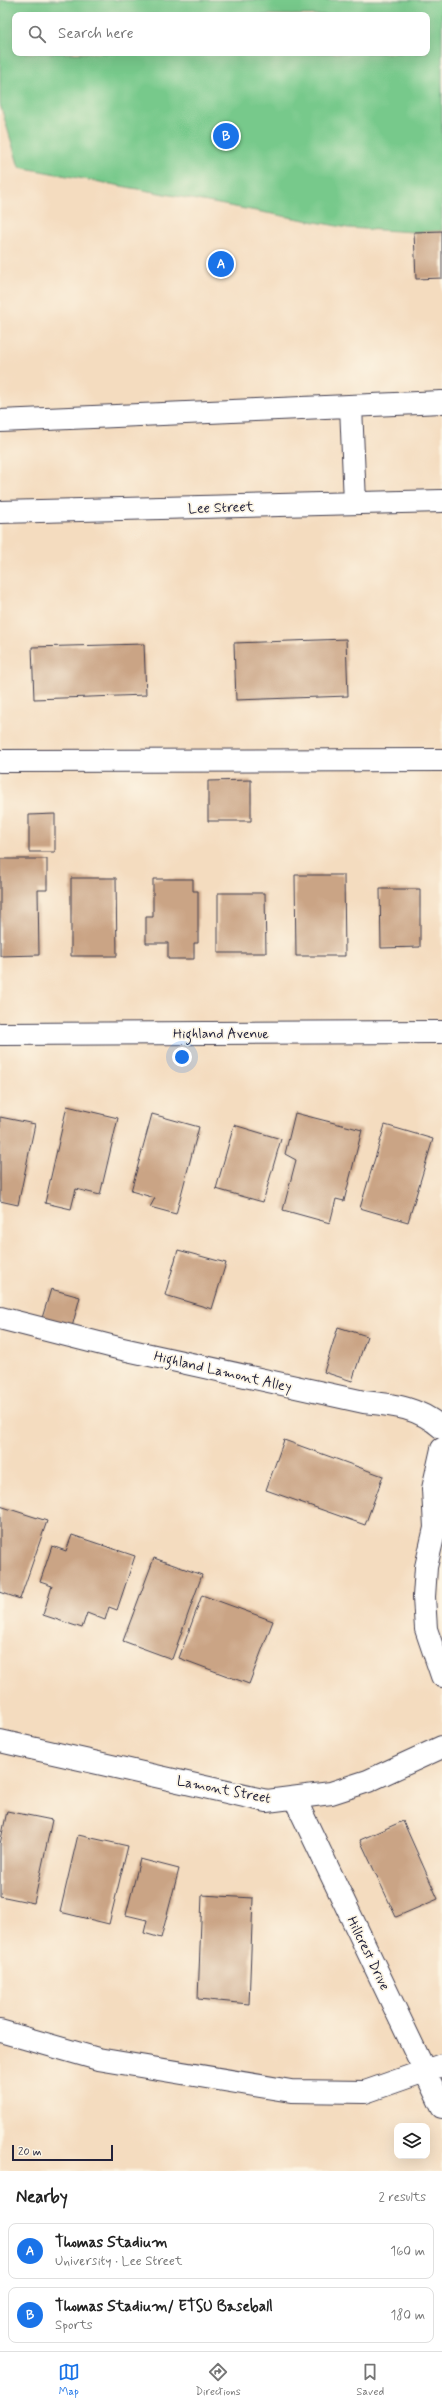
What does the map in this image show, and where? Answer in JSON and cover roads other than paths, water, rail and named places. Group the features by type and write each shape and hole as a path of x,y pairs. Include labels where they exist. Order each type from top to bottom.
{"street":[{"path":"0,420 442,402"},
{"path":"351,406 355,503"},
{"name":"Lee Street","path":"0,512 442,501"},
{"path":"0,761 442,760"},
{"name":"Highland Avenue","path":"0,1034 442,1032"},
{"name":"Highland Lamont Alley","path":"0,1318 118,1348 364,1402 397,1406 428,1416 442,1428"},
{"path":"442,1449 433,1489 438,1517 426,1567 426,1629 442,1676"},
{"name":"Lamont Street","path":"0,1741 267,1801 295,1799 331,1793 368,1781 442,1747"},
{"name":"Hillcrest Drive","path":"295,1799 434,2069 442,2107"},
{"path":"0,2031 98,2059 291,2091 365,2092 434,2069"}],"place":[{"name":"Thomas Stadium/ ETSU Baseball","path":"226,136"},
{"name":"Thomas Stadium","path":"221,264"}]}
